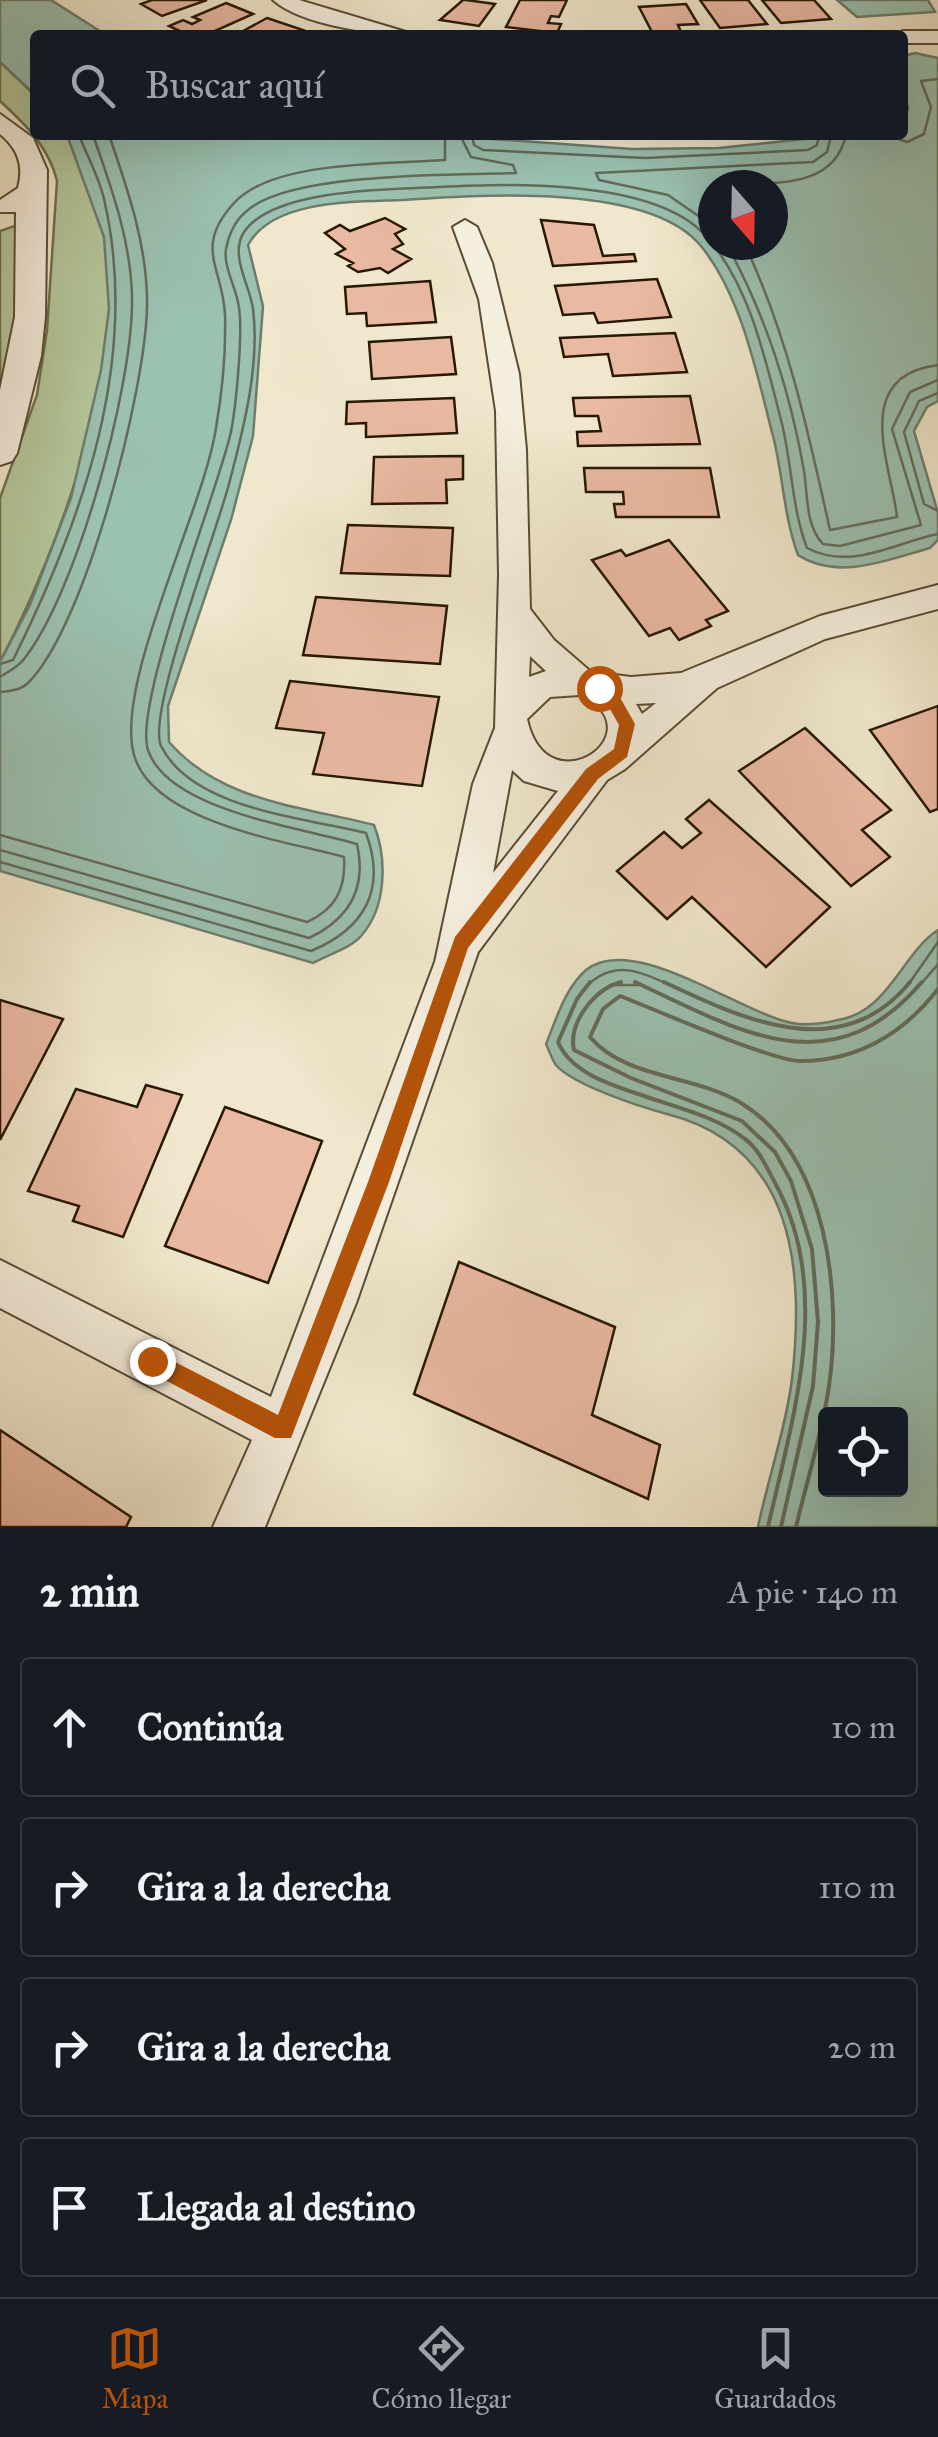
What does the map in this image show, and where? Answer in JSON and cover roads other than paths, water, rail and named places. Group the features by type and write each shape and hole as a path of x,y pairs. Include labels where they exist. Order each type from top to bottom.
{"street":[{"path":"282,0 327,17 385,30"},
{"path":"908,37 938,36"},
{"path":"0,121 29,149 35,179 30,192 30,317 25,356 0,453"},
{"path":"0,211 30,192"},
{"path":"466,227 492,287 512,406 518,616 510,725 524,760 538,770 556,776 607,763 627,724 612,698 543,649 518,616"},
{"path":"239,1527 283,1430 378,1182 461,943 497,757 528,692 560,680 656,694 709,680 796,638 860,614 938,597"},
{"path":"461,943 607,763 709,680"},
{"path":"0,1282 283,1430"}],"water":[{"path":"0,0 51,0 98,30 30,30 30,90 0,62"},
{"path":"837,0 928,0 935,12 857,17"},
{"path":"908,55 938,58 938,401 927,407 914,431 938,513 938,540 930,548 863,566 829,567 798,555 754,363 738,312 711,260 788,260 788,170 698,170 698,243 676,225 643,211 560,197 362,201 296,211 260,230 248,245 263,306 253,436 231,520 168,706 169,742 190,762 237,790 374,825 382,867 376,911 357,940 313,963 0,871 0,662 30,605 71,498 101,370 109,309 104,237 69,140 508,140 632,149 719,148 795,140 908,140"},
{"path":"938,930 938,1527 758,1527 789,1397 796,1336 796,1294 782,1216 765,1182 742,1153 709,1130 577,1080 556,1065 546,1044 572,986 586,970 606,961 658,967 770,1016 809,1024 855,1015 870,1006"}]}
